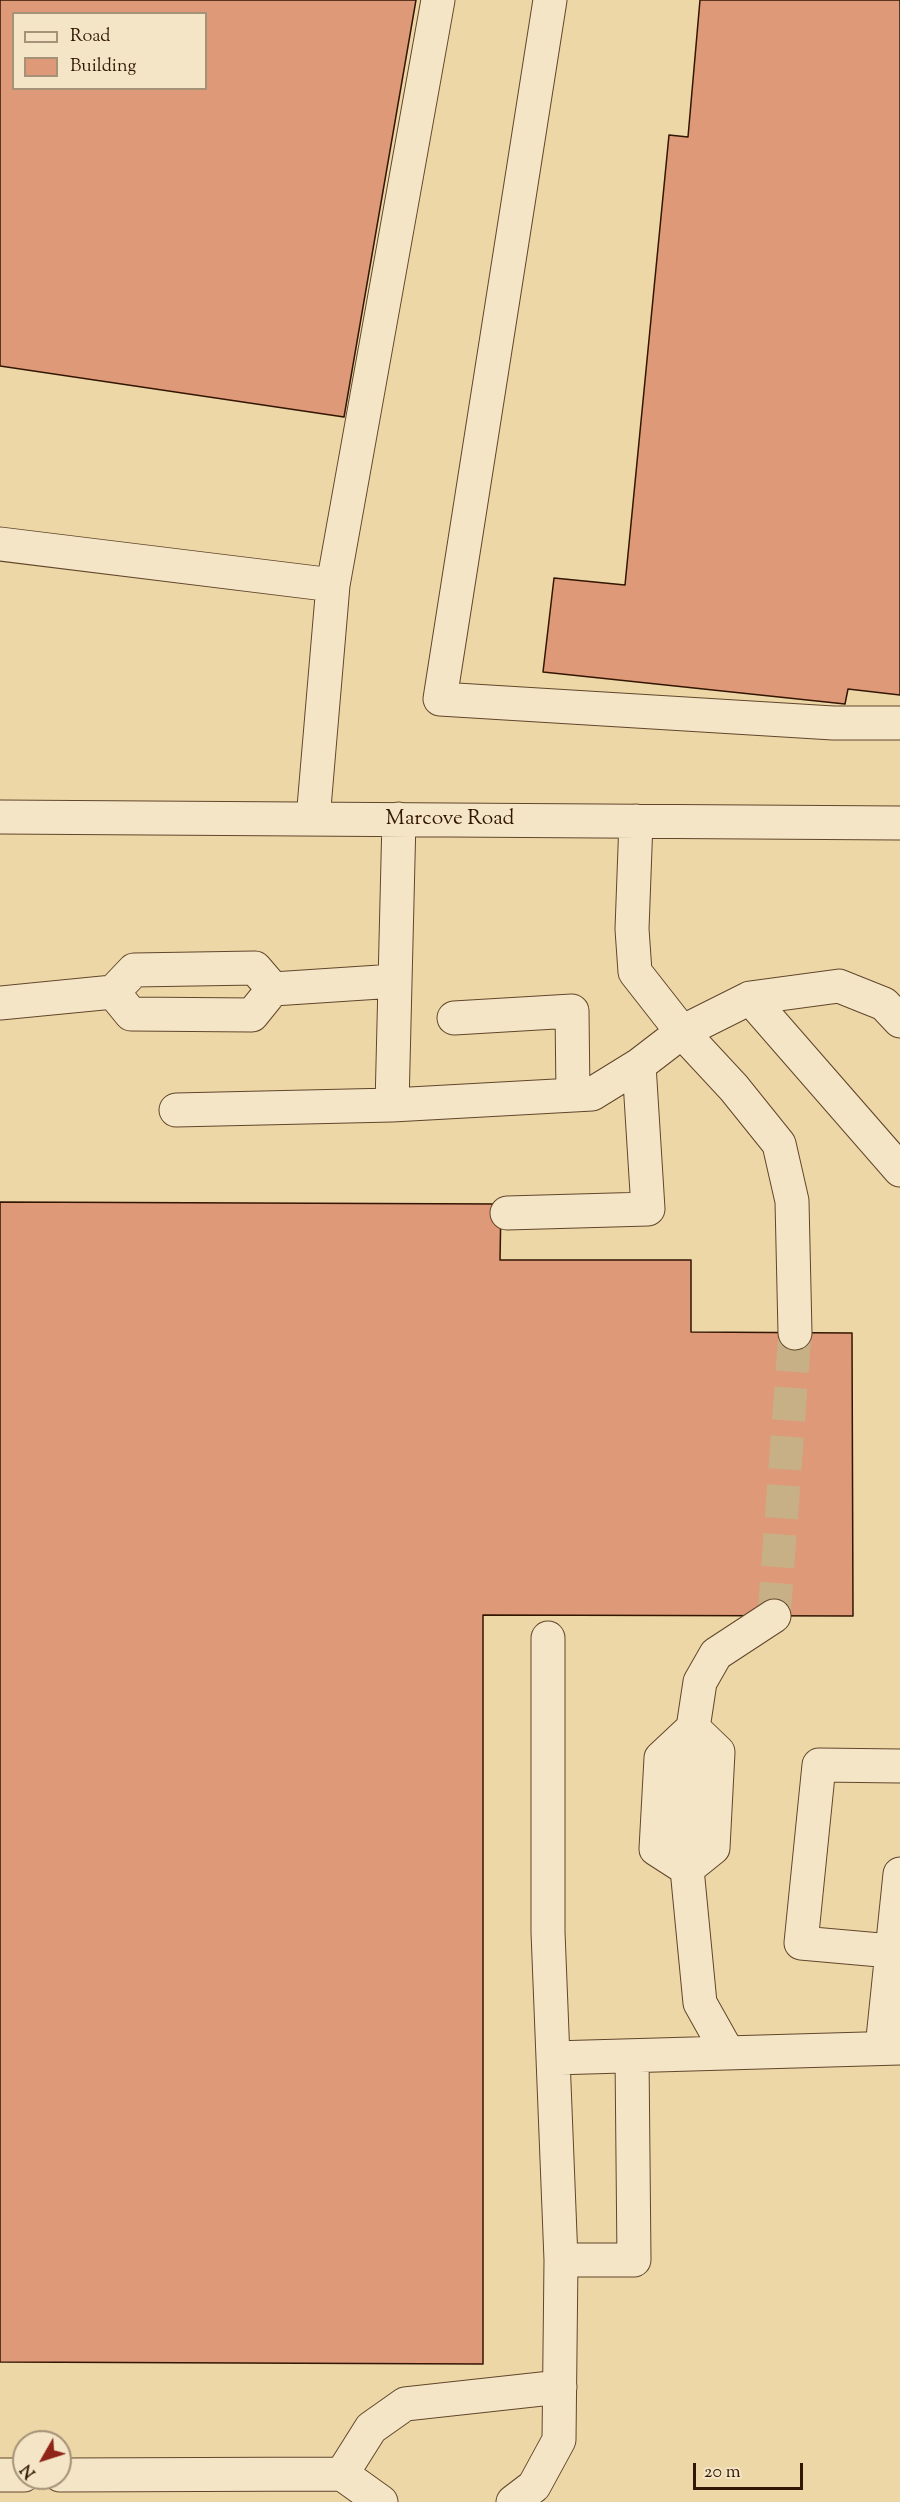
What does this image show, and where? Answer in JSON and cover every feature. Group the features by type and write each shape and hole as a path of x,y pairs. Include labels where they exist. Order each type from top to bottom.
{"street":[{"path":"314,819 333,585 438,0"},
{"path":"550,0 440,699 833,723 900,723"},
{"path":"0,544 333,585"},
{"name":"Marcove Road","path":"0,817 900,823"},
{"path":"392,1105 399,819"},
{"path":"636,821 632,929 635,972 682,1032 734,1088 779,1144 792,1201 795,1333"},
{"path":"0,1003 113,992 135,970 255,968 273,989"},
{"path":"113,992 131,1014 252,1015 273,989 395,981"},
{"path":"176,1110 392,1105 592,1094 639,1065 682,1032 750,998 839,986 884,1004 900,1021"},
{"path":"750,998 900,1170"},
{"path":"454,1018 572,1011 573,1095"},
{"path":"507,1213 648,1209 639,1065"},
{"path":"687,1869 656,1849 661,1758 693,1728 699,1682 716,1654 774,1616"},
{"path":"513,2502 534,2486 559,2440 561,2260 548,1932 548,1638"},
{"path":"687,1869 713,1848 718,1752 693,1728"},
{"path":"891,1951 801,1943 819,1765 900,1766"},
{"path":"687,1869 700,2003 728,2053"},
{"path":"553,2058 891,2048 891,1951 900,1874"},
{"path":"561,2260 634,2260 632,2056"},
{"path":"342,2474 371,2428 405,2404 560,2387"},
{"path":"72,2475 342,2474 381,2502"}],"building":[{"path":"0,0 416,0 344,417 0,366"},
{"path":"700,0 900,0 900,695 848,689 845,704 543,672 554,578 625,585 669,135 688,137"},
{"path":"0,1202 501,1204 500,1260 691,1260 691,1332 852,1333 853,1616 483,1615 483,2364 0,2362"}],"tunnel":[{"path":"774,1616 795,1333"}]}
